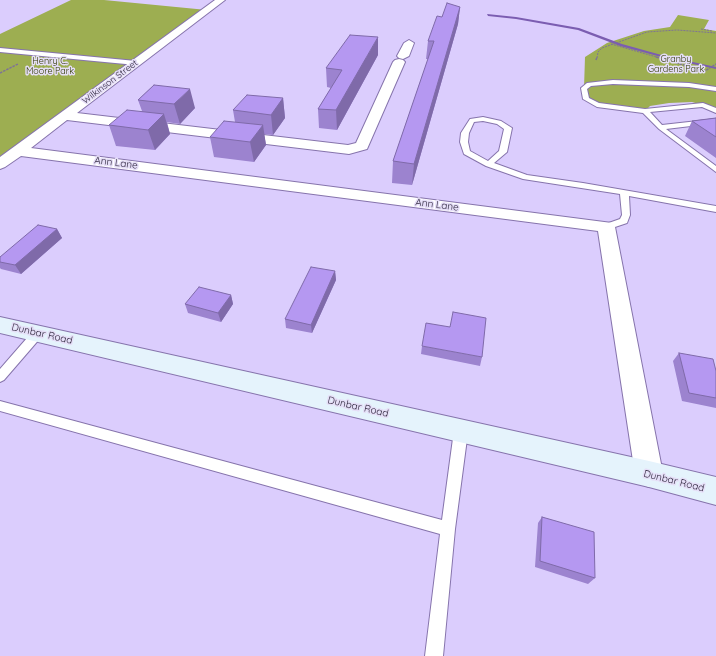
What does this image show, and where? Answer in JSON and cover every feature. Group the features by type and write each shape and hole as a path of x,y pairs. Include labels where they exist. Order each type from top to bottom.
{"street":[{"name":"Wilkinson Street","path":"0,164 10,155 221,0"},
{"path":"64,116 348,150 362,146 409,43"},
{"name":"Ann Lane","path":"10,155 606,227"},
{"path":"606,227 649,474"},
{"name":"Dunbar Road","path":"0,325 649,474 716,492"}],"lane":[{"path":"0,50 136,63"},
{"path":"716,89 689,84 613,82 589,84 584,88 586,99 597,105 645,111 703,105 716,111"},
{"path":"645,111 661,128 716,170"},
{"path":"488,164 503,152 508,128 499,122 483,119 472,120 465,133 464,142 467,152 488,164 526,177 624,192 716,209"},
{"path":"661,128 667,126 716,121"},
{"path":"606,227 624,221 626,214 624,192"},
{"path":"0,377 38,333"},
{"path":"0,406 448,529"},
{"path":"434,656 448,529 461,431"}],"path":[{"path":"701,29 716,33"},
{"path":"596,60 598,52 602,48 648,32 661,30 716,33"},
{"path":"610,44 705,71 715,64"}],"green space":[{"name":"Henry C. Moore Park","path":"71,0 104,0 207,10 0,164 0,34"},
{"name":"Granby Gardens Park","path":"678,15 709,20 704,29 716,31 716,109 692,102 650,106 645,111 590,102 584,88 585,57 607,43 644,31 670,27"}],"building":[{"path":"447,3 460,7 414,164 393,161 434,41 428,41 437,16 442,17"},
{"path":"350,35 378,37 336,110 318,109 342,70 326,68"},
{"path":"154,85 190,89 174,104 138,100"},
{"path":"247,95 283,98 271,115 233,110"},
{"path":"127,110 164,114 148,130 109,125"},
{"path":"716,118 716,137 692,121"},
{"path":"224,121 263,125 250,142 210,137"},
{"path":"38,225 57,229 15,265 0,262 0,257"},
{"path":"311,267 335,271 311,325 285,319"},
{"path":"199,287 231,295 218,313 185,304"},
{"path":"453,312 486,318 482,357 422,346 426,323 450,327"},
{"path":"679,353 713,359 716,371 716,398 689,393"},
{"path":"542,517 594,532 595,578 540,561"}],"waterway":[{"path":"488,15 516,18 579,29 621,45 665,57 716,68"}]}
